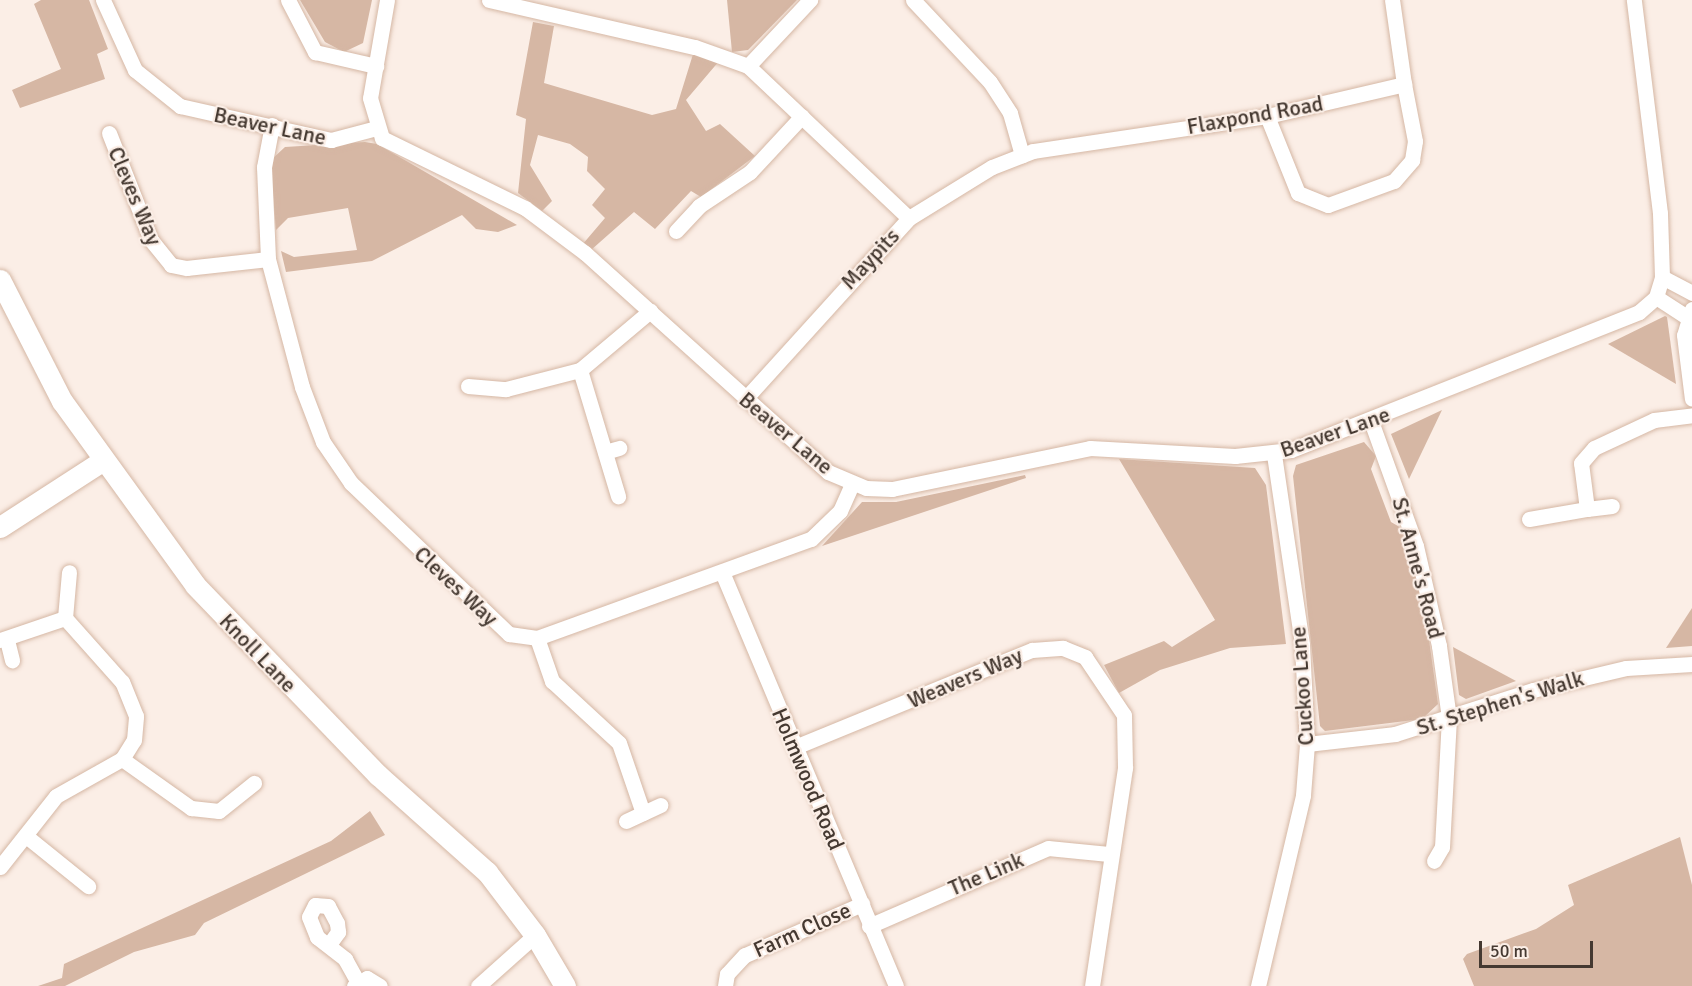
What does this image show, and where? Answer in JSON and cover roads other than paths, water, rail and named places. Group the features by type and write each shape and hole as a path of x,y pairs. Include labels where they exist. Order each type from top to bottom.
{"street":[{"name":"Beaver Lane","path":"103,0 124,52 154,90 180,106 331,140 376,128 392,147 525,208 650,311 828,472 852,484 892,489 1090,448 1274,454 1371,421 1587,335 1638,312 1656,297"},
{"path":"288,0 315,52 376,66"},
{"path":"376,128 370,98 387,0"},
{"path":"489,0 553,7 695,47 748,66 909,218"},
{"path":"748,66 810,0"},
{"path":"913,0 990,82 1010,113 1022,155"},
{"path":"1267,116 1298,193 1328,205 1394,181 1412,160 1415,141 1392,0"},
{"path":"1634,0 1660,213 1662,277 1656,297 1690,313 1692,399"},
{"name":"Flaxpond Road","path":"1022,155 1267,116 1404,84"},
{"path":"676,231 699,206 750,171 802,116"},
{"name":"Cleves Way","path":"272,125 264,167 268,259 302,387 339,470 498,626 537,638"},
{"name":"Cleves Way","path":"109,133 151,240 171,265 187,268 268,259"},
{"name":"Maypits","path":"745,399 909,218 964,180 1022,155"},
{"path":"1662,277 1692,293"},
{"name":"Knoll Lane","path":"0,280 62,401 161,543 258,657 472,858 535,935 565,986"},
{"path":"468,386 506,389 580,369 650,311"},
{"path":"580,369 612,450 618,496"},
{"path":"1587,509 1581,463 1594,448 1654,420 1692,415"},
{"name":"St. Anne's Road","path":"1371,421 1416,546 1449,718 1442,847 1434,861"},
{"name":"Cuckoo Lane","path":"1258,986 1303,795 1307,744 1302,644 1274,454"},
{"path":"0,527 102,461"},
{"path":"644,813 620,743 552,681 537,638 811,539 840,511 852,484"},
{"path":"1529,519 1612,506"},
{"path":"0,867 56,796 122,759 134,740 132,704 122,682 65,618 69,572"},
{"name":"Holmwood Road","path":"722,572 896,986"},
{"path":"12,660 3,640 65,618"},
{"name":"Weavers Way","path":"795,747 1032,650 1063,648 1085,657 1124,715 1125,768 1109,854 1092,986"},
{"name":"St. Stephen's Walk","path":"1307,744 1395,735 1580,678 1626,668 1692,664"},
{"path":"122,759 191,808 219,811 254,783"},
{"path":"626,821 661,805"},
{"path":"26,836 88,886"},
{"name":"The Link","path":"869,926 1048,848 1109,854"},
{"name":"Farm Close","path":"725,986 727,974 745,955 862,904"},
{"path":"478,986 535,935"},
{"path":"330,943 356,984 372,978 380,986"}]}
